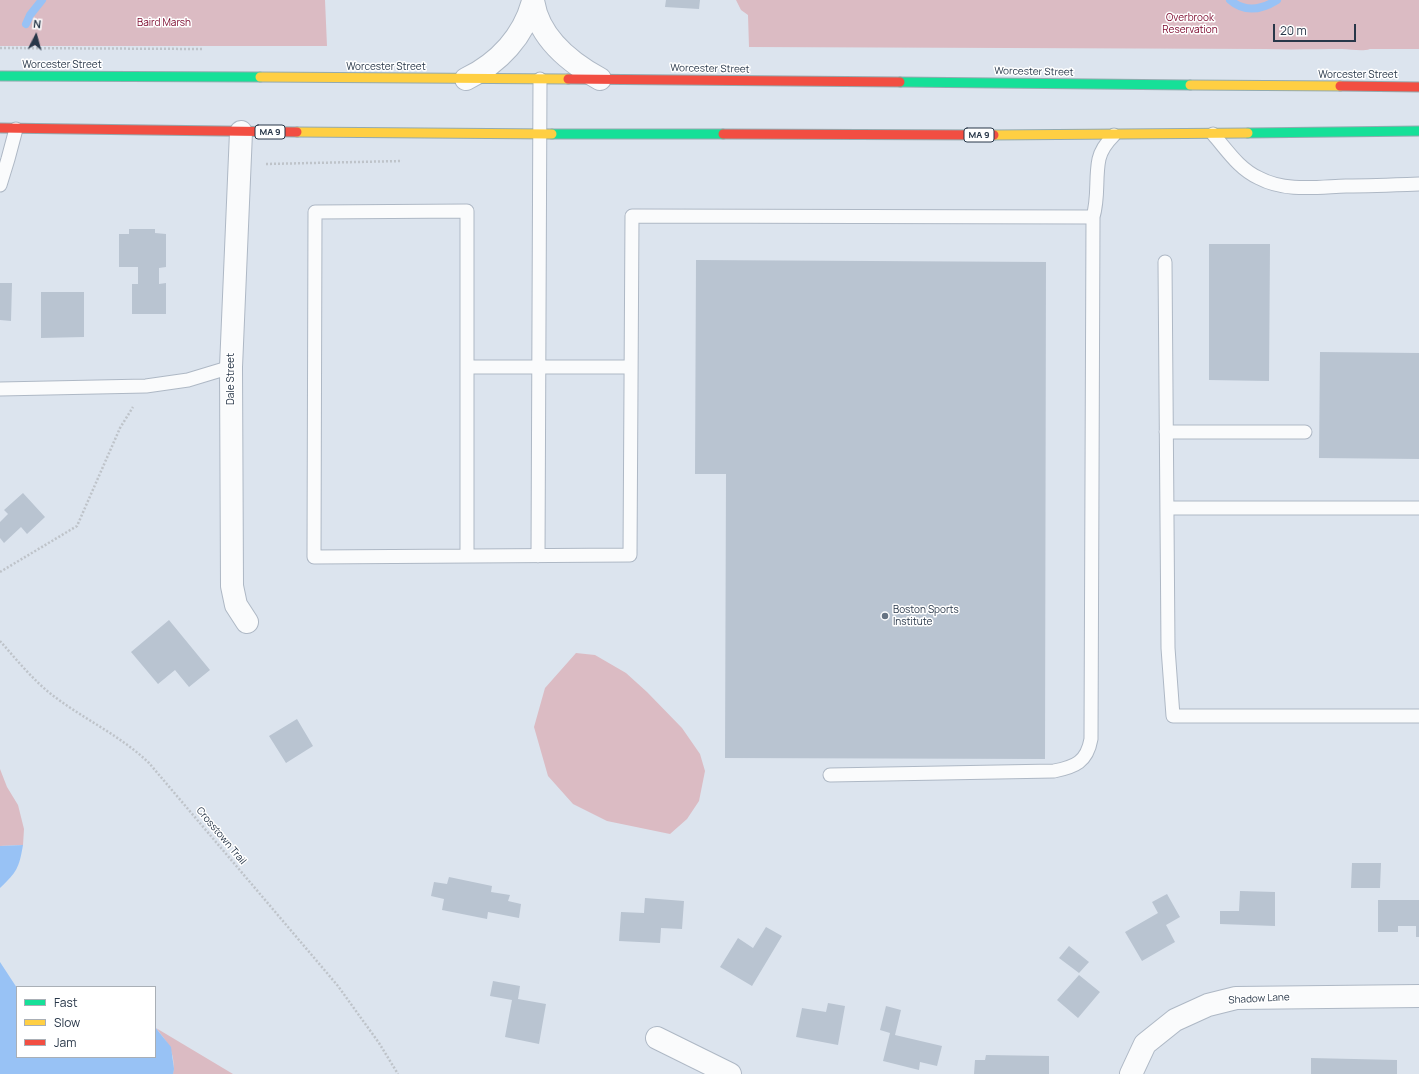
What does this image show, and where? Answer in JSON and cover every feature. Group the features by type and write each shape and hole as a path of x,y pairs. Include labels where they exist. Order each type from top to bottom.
{"highway":[{"name":"Worcester Street","path":"0,76 600,79 1419,87"},
{"name":"MA 9","path":"0,128 241,132 540,134 1114,135 1419,131"}],"street":[{"path":"466,79 486,68 509,46 525,24 533,0"},
{"path":"533,0 537,18 552,43 569,59 600,79"},
{"name":"Dale Street","path":"241,132 230,367 232,586 236,605 246,622"},
{"name":"Shadow Lane","path":"1132,1074 1145,1044 1175,1020 1208,1004 1236,998 1419,996"},
{"path":"657,1038 730,1074"}],"lane":[{"path":"538,556 540,79"},
{"path":"0,185 16,129"},
{"path":"1213,134 1239,164 1248,172 1280,186 1306,188 1419,184"},
{"path":"830,775 1054,771 1073,766 1080,762 1086,755 1089,748 1091,731 1093,217 1097,198 1099,158 1104,146 1114,135"},
{"path":"467,556 467,211 315,212 314,557 630,555 632,216 1093,217"},
{"path":"1165,262 1168,648 1173,716 1419,716"},
{"path":"0,389 146,386 188,380 230,367"},
{"path":"467,367 631,367"},
{"path":"1166,432 1305,432"},
{"path":"1167,508 1419,508"}],"path":[{"name":"Crosstown Trail","path":"0,641 33,678 50,693 70,708 135,749 149,763 338,986 379,1043 398,1074"}],"green space":[{"name":"Baird Marsh","path":"0,0 325,0 327,46 0,46"},
{"name":"Overbrook Reservation","path":"736,0 1419,0 1419,49 749,47 748,15 741,10"},
{"path":"576,653 595,655 626,673 682,728 700,754 705,771 699,801 687,819 670,834 607,821 573,804 548,776 534,727 545,688"},
{"path":"0,769 7,787 18,805 24,829 23,845 0,846"},
{"path":"156,1028 233,1074 173,1074 174,1067 172,1054"}],"water":[{"path":"23,845 20,859 14,873 0,888 0,846"},
{"path":"0,962 16,986 16,1058 156,1058 156,1028 171,1047 174,1069 173,1074 0,1074"}],"building":[{"path":"666,0 700,0 699,9 665,7"},
{"path":"129,229 155,229 155,233 166,234 166,267 159,268 159,284 166,283 166,314 132,314 132,284 138,284 138,267 119,267 119,234 129,234"},
{"path":"1209,244 1270,244 1269,381 1209,380"},
{"name":"Boston Sports Institute","path":"696,260 1046,262 1045,759 725,758 726,474 695,474"},
{"path":"0,283 12,283 11,321 0,320"},
{"path":"41,292 84,292 84,337 41,338"},
{"path":"1320,352 1419,353 1419,459 1319,458"},
{"path":"23,493 45,517 27,534 21,527 4,543 0,538 0,522 8,514 4,510"},
{"path":"169,620 210,670 189,687 175,670 158,684 131,652"},
{"path":"297,719 313,746 286,763 269,736"},
{"path":"1352,863 1381,863 1380,888 1351,888"},
{"path":"449,877 492,886 491,892 510,895 508,901 521,904 519,918 488,912 487,919 442,910 444,899 431,896 434,882 447,884"},
{"path":"1240,891 1275,892 1275,926 1220,924 1220,911 1239,911"},
{"path":"1167,894 1180,917 1166,925 1175,942 1142,961 1125,932 1158,913 1152,902"},
{"path":"645,898 684,901 682,929 661,928 660,943 619,941 621,912 644,913"},
{"path":"1378,900 1419,900 1419,937 1416,937 1416,926 1398,926 1398,932 1378,932"},
{"path":"766,927 782,936 752,986 720,967 738,938 753,948"},
{"path":"1069,946 1089,962 1079,973 1059,958"},
{"path":"1079,975 1100,992 1078,1018 1057,1000"},
{"path":"493,981 520,986 518,999 546,1004 539,1044 505,1037 512,1000 490,996"},
{"path":"828,1003 845,1006 838,1045 796,1037 802,1008 826,1012"},
{"path":"886,1006 901,1010 895,1035 942,1046 937,1066 920,1062 919,1070 883,1061 890,1033 880,1030"},
{"path":"986,1055 1049,1056 1049,1074 974,1074 975,1060 985,1060"},
{"path":"1311,1058 1397,1060 1397,1074 1311,1074"}],"waterway":[{"path":"26,24 30,15 42,0"},
{"path":"1230,0 1241,7 1253,9 1265,6 1277,0"}],"traffic: fast":[{"path":"0,76 260,77"},
{"path":"900,82 1190,85"},
{"path":"1248,133 1419,131"},
{"path":"552,134 723,134"}],"traffic: slow":[{"path":"260,77 568,79"},
{"path":"1190,85 1340,86"},
{"path":"297,132 552,134"},
{"path":"994,135 1248,133"}],"traffic: jam":[{"path":"568,79 900,82"},
{"path":"1340,86 1419,87"},
{"path":"0,128 297,132"},
{"path":"723,134 994,135"}],"place":[{"name":"Boston Sports Institute","path":"885,616"}]}
